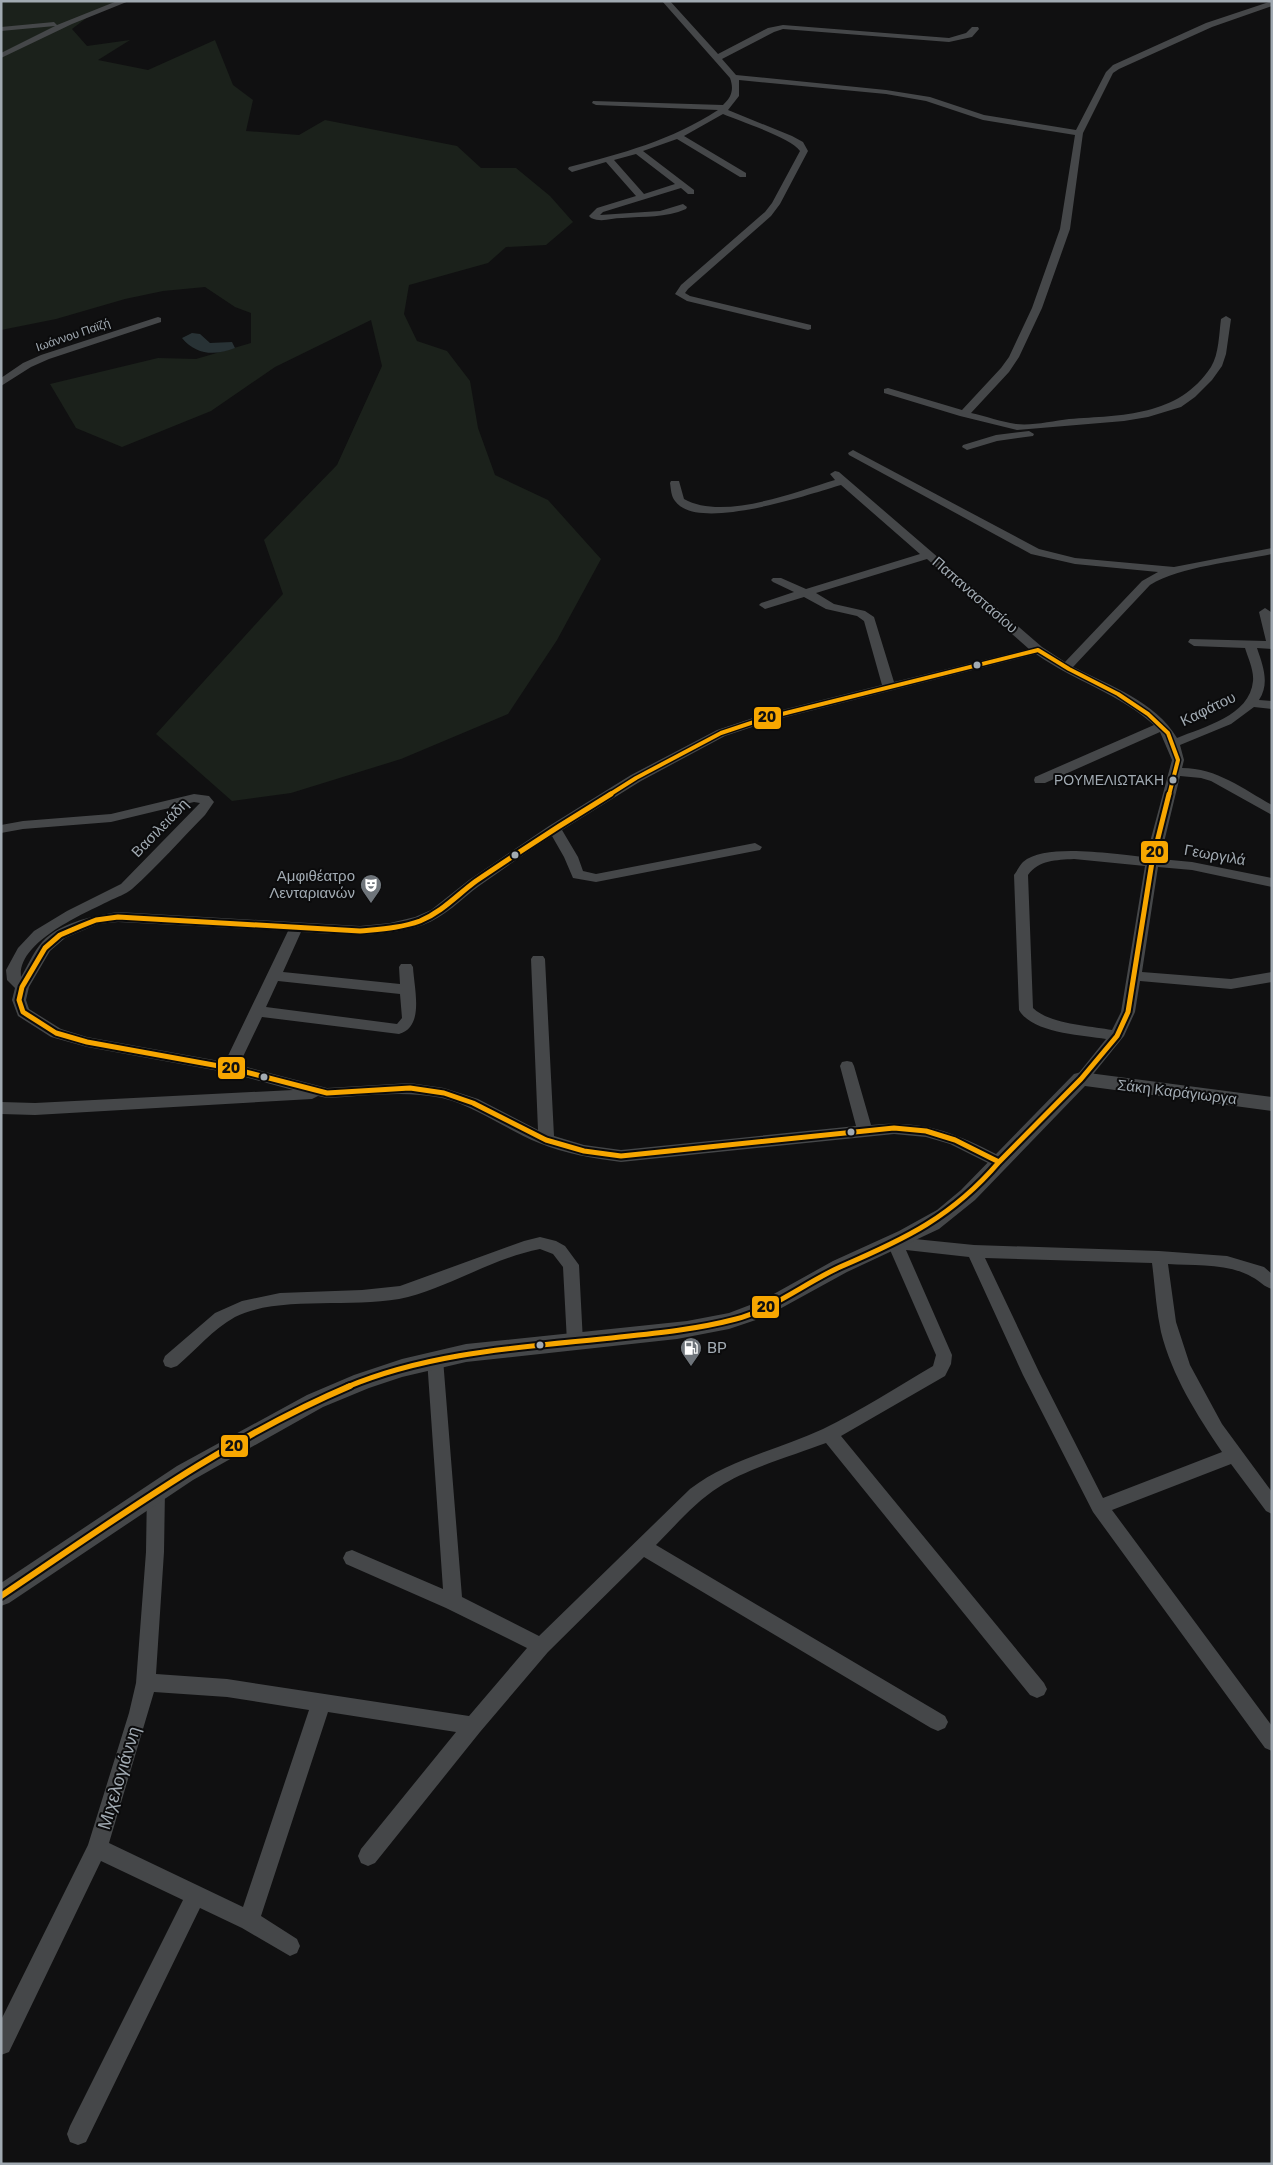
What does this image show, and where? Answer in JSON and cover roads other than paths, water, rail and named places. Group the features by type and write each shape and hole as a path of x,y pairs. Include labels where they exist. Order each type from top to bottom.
{"street":[{"path":"1,56 68,22 125,1"},
{"path":"572,169 636,150 708,122 724,110 736,93 737,84 734,77 666,1"},
{"path":"964,414 1005,370 1014,357 1037,308 1065,229 1078,133 1110,72 1116,67 1209,26 1272,3"},
{"path":"1,29 68,22"},
{"path":"717,58 776,28 949,40 969,34 975,29"},
{"path":"734,77 886,92 927,99 983,116 1078,133"},
{"path":"596,102 724,110 800,144 804,150 776,204 768,214 684,287 680,294 687,298 808,327"},
{"path":"677,135 743,175"},
{"path":"636,150 691,192"},
{"path":"608,159 642,197"},
{"path":"682,185 600,210 594,216 599,219 620,216 651,216 683,207"},
{"path":"888,391 964,414 1017,427 1124,418 1148,414 1177,405 1191,395 1217,366 1221,354 1226,319"},
{"name":"Ιωάννου Παϊζή","path":"1,383 27,365 45,357 158,320"},
{"path":"967,447 996,438 1030,434 1040,430 1042,426"},
{"path":"853,453 1035,552 1074,561 1174,570"},
{"name":"Παπαναστασίου","path":"1,1596 156,1490 223,1450 315,1401 362,1381 435,1359 466,1354 678,1332 736,1319 759,1311 820,1276 895,1243 954,1208 982,1182 999,1162 1081,1079 1117,1036 1128,1012 1152,862 1178,760 1174,743 1163,726 1106,688 1066,668 1038,650 839,478 781,499 738,509 718,510 704,510 686,505 678,498 675,483"},
{"path":"1066,668 1146,583 1157,576 1174,570 1272,551"},
{"path":"765,605 929,555"},
{"path":"777,580 830,606 867,615 889,688"},
{"path":"1265,612 1272,642"},
{"path":"1194,642 1272,646"},
{"name":"Καφάτου","path":"1174,743 1225,722 1248,708 1252,703 1258,691 1259,680 1250,644"},
{"path":"328,1093 230,1068 87,1042 56,1033 23,1012 19,1000 22,987 45,948 60,935 96,920 118,917 360,930 390,928 419,921 436,913 474,883 554,829 636,778 721,733 766,718 1038,650"},
{"path":"1252,703 1272,705"},
{"path":"1040,780 1163,726"},
{"path":"1175,772 1200,772 1237,788 1272,811"},
{"name":"Βασιλειάδη","path":"1,829 23,825 111,818 194,798 204,799 207,802 200,812 126,887 72,914 39,934 23,951 13,970 14,980 22,987"},
{"path":"554,829 571,857 578,875 585,878 596,878 755,847"},
{"name":"Γεωργιλά","path":"1117,1036 1050,1024 1034,1018 1026,1010 1021,875 1028,865 1040,859 1053,856 1074,855 1192,866 1272,883"},
{"path":"230,1068 297,927"},
{"path":"538,959 546,1140"},
{"path":"257,1011 399,1029 405,1025 409,1018 406,967"},
{"path":"274,976 407,990"},
{"path":"1134,976 1231,984 1272,978"},
{"path":"847,1066 865,1132"},
{"name":"Σάκη Καράγιωργα","path":"1081,1079 1272,1104"},
{"path":"1,1108 35,1109 410,1088 444,1093 472,1103 546,1140 584,1151 620,1156 894,1128 926,1131 955,1140 999,1162"},
{"path":"171,1361 217,1320 248,1305 292,1299 394,1294 540,1243 550,1245 558,1250 571,1264 575,1342"},
{"path":"368,1856 473,1726 541,1646 696,1494 713,1482 736,1470 829,1434 930,1378 939,1371 943,1364 944,1355 895,1243 974,1251 1159,1257 1227,1262 1258,1272 1272,1282"},
{"path":"974,1251 1032,1375 1098,1507 1272,1742"},
{"path":"1159,1257 1168,1323 1173,1344 1192,1389 1234,1455 1272,1506"},
{"path":"435,1359 453,1602"},
{"path":"829,1434 1037,1689"},
{"path":"1098,1507 1234,1455"},
{"name":"Μιχελογιάννη","path":"1,2044 97,1848 146,1683 155,1552 156,1490"},
{"path":"644,1547 938,1722"},
{"path":"352,1558 453,1602 541,1646"},
{"path":"146,1683 190,1684 473,1726"},
{"path":"249,1921 321,1703"},
{"path":"97,1848 249,1921 290,1946"},
{"path":"78,2134 196,1895"}],"place":[{"name":"ΡΟΥΜΕΛΙΩΤΑΚΗ","path":"1173,780"},
{"name":"Αμφιθέατρο Λενταριανών","path":"371,904"},
{"name":"BP","path":"691,1367"}]}
